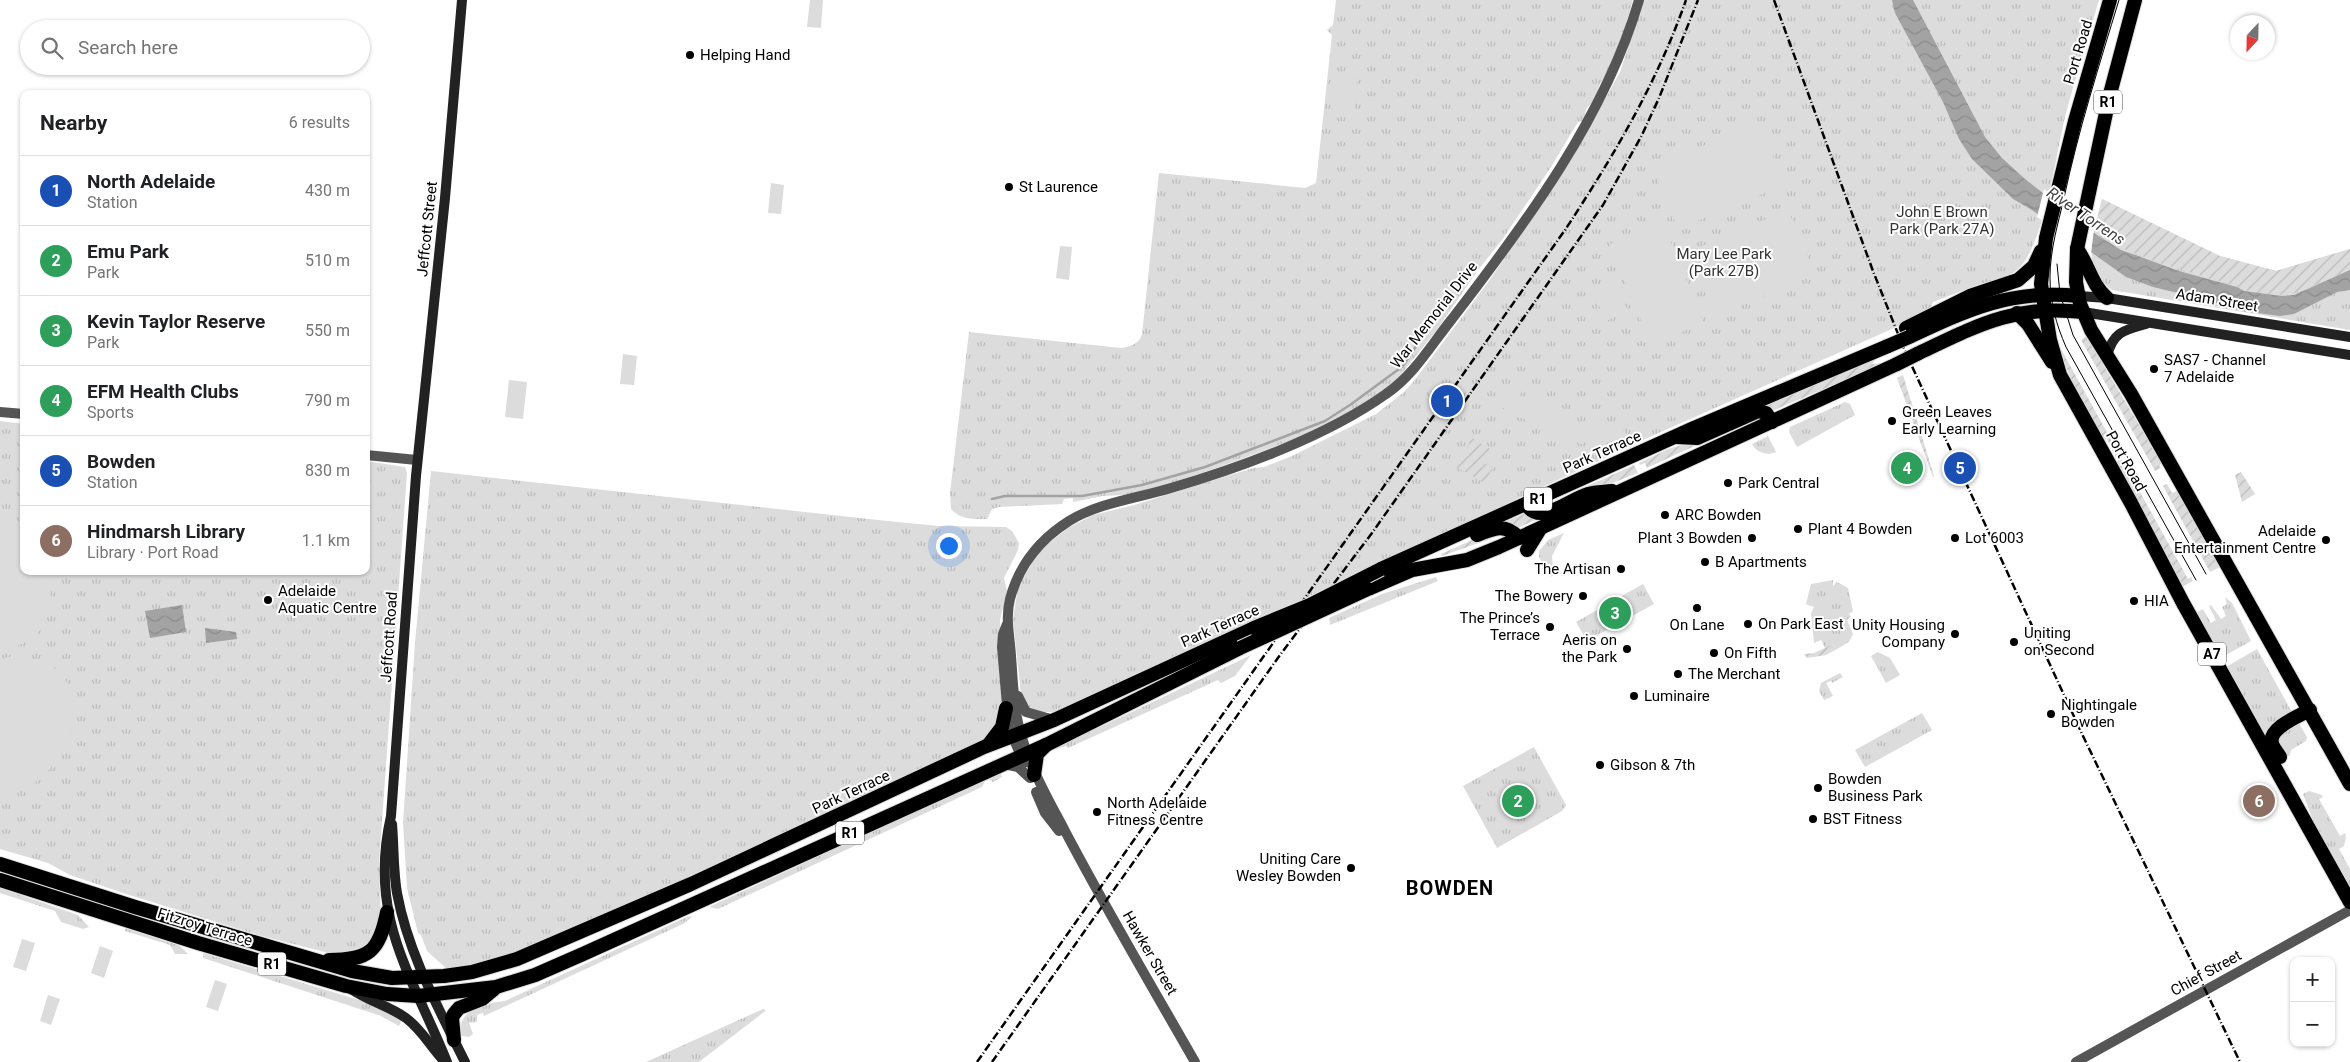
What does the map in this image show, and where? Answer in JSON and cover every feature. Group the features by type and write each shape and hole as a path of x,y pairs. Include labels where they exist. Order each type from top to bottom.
{"highway":[{"name":"Port Road","path":"2110,0 2074,121 2057,188 2042,262 2044,309 2060,375 2131,503 2183,603 2350,902"},
{"name":"R1","path":"2044,309 2083,312 2076,277 2077,249 2110,94 2135,0"},
{"name":"R1","path":"1907,332 1970,296 2018,280 2034,266 2046,238"},
{"path":"2077,249 2086,261 2096,287 2107,298"},
{"name":"Park Terrace","path":"409,978 472,972 517,959 691,884 984,747 1054,720 1254,628 1310,605 1381,569 1907,332 1972,308 2012,297 2042,293 2079,296"},
{"name":"Park Terrace","path":"425,995 496,988 535,975 1046,745 1240,648 1412,570 1467,560 1523,544 1541,528 1897,364 1977,325 2017,313 2044,309"},
{"path":"2083,312 2107,356 2136,402 2350,784"},
{"path":"2017,313 2028,324 2060,375"},
{"path":"1674,437 1697,438 1758,411 1766,414 1772,422"},
{"path":"1526,504 1536,514 1547,513 1588,494 1627,489"},
{"path":"1399,562 1427,558 1491,529 1503,527 1512,530 1523,544"},
{"path":"984,747 999,732 1005,718 1006,708"},
{"path":"2286,787 2286,770 2272,743 2272,736 2277,728 2310,710"},
{"path":"1032,776 1037,754 1046,745"},
{"name":"Fitzroy Terrace","path":"0,864 134,907 311,960 352,971 392,978 409,978"},
{"path":"0,876 14,885"},
{"path":"42,878 60,892 87,901 92,910"},
{"name":"Fitzroy Terrace","path":"0,880 198,943 346,986 387,994 425,995"},
{"path":"134,907 159,922 193,933 197,937 198,943"},
{"path":"311,960 352,960 362,957 373,948 381,937 387,912"},
{"path":"454,1040 452,1018 454,1014 460,1008 482,999 496,988"}],"main road":[{"name":"Jeffcott Street","path":"417,460 424,415 462,0"},
{"name":"Adam Street","path":"2079,296 2107,298 2350,337"},
{"path":"2083,312 2350,354"},
{"path":"2107,356 2110,343 2116,335 2130,328 2150,323"},
{"name":"Jeffcott Road","path":"417,460 391,816 397,894 406,930 424,977 425,995"},
{"name":"Jeffcott Road","path":"391,816 386,837 384,864 384,889 387,912 393,936 409,978 425,995"},
{"path":"346,986 370,1001 393,1009 407,1019 446,1062"},
{"path":"425,995 446,1062"},
{"path":"425,995 454,1040 465,1062"}],"street":[{"name":"War Memorial Drive","path":"1016,735 1007,623 1009,602 1023,566 1046,537 1072,519 1092,510 1176,487 1313,436 1346,420 1398,386 1420,361 1470,294 1567,156 1615,70 1640,0"},
{"path":"0,412 20,414"},
{"path":"370,454 417,460"},
{"name":"War Memorial Drive","path":"1007,623 1003,634 1002,647 1006,708 1016,735"},
{"path":"1013,683 1021,705 1026,712 1054,720"},
{"name":"Hawker Street","path":"1016,735 1032,776 1195,1062"},
{"path":"1000,765 1008,764 1018,767 1032,776"},
{"name":"Chief Street","path":"2076,1062 2350,910"}],"green space":[{"path":"810,0 823,0 821,28 807,27"},
{"path":"1336,0 1633,0 1618,52 1606,79 1600,84 1594,100 1586,109 1584,121 1578,122 1551,167 1502,240 1478,270 1436,331 1394,383 1341,419 1298,438 1166,485 1124,495 1103,496 1073,502 1073,498 1064,499 1062,504 999,507 992,509 987,519 967,518 955,513 951,509 950,493 969,332 1121,348 1131,346 1142,335 1159,173 1305,188 1316,183 1332,35 1327,30 1333,25"},
{"path":"1644,0 2099,0 2065,117 2042,221 2027,257 2018,269 2008,276 1933,302 1931,308 1903,324 1643,440 1299,601 1053,712 1032,712 1021,695 1013,619 1018,587 1039,551 1068,528 1093,515 1134,505 1253,468 1264,467 1292,456 1376,414 1403,393 1489,281 1572,158 1620,72"},
{"path":"1338,77 1357,79 1354,118 1334,116"},
{"path":"1759,122 1785,185 1678,229 1652,167"},
{"path":"771,183 784,185 781,214 768,213"},
{"path":"2102,199 2220,256 2276,271 2350,249 2350,330 2112,290 2095,271 2092,260 2093,236"},
{"path":"2102,199 2220,256 2276,271 2350,249 2350,270 2288,296 2256,294 2147,258 2094,233"},
{"name":"Mary Lee Park (Park 27B)","path":"1788,210 1815,275 1715,316 1688,252"},
{"path":"1663,223 1704,323 1651,344 1610,244"},
{"path":"1060,246 1072,247 1069,280 1056,278"},
{"path":"1614,281 1628,311 1606,321 1592,291"},
{"path":"2086,336 2162,463 2159,465 2161,468 2155,471 2081,340"},
{"path":"2061,349 2188,579 2191,577 2193,581 2182,587 2113,464 2118,461 2107,439 2102,441 2074,386 2059,350"},
{"path":"623,354 637,356 634,385 620,384"},
{"path":"1879,356 1872,364 1884,363 1770,412 1762,408"},
{"path":"1903,375 1934,476 1933,477 1897,378"},
{"path":"509,380 527,382 523,419 505,417"},
{"path":"1511,380 1524,385 1514,412 1501,407"},
{"path":"1531,385 1547,391 1535,423 1518,417"},
{"path":"1554,395 1573,423 1593,428 1617,424 1630,438 1623,442 1601,436 1581,444 1568,435 1558,442 1538,436"},
{"path":"1845,402 1850,404 1855,415 1797,447 1789,432 1790,427"},
{"path":"0,421 20,424 20,575 370,575 370,462 405,467 407,473 379,863 381,920 368,949 344,957 262,936 123,893 70,875 48,863 0,849"},
{"path":"1718,435 1647,468 1645,463 1640,465 1639,463 1668,449"},
{"path":"1768,436 1776,452 1762,453 1752,444"},
{"path":"1472,438 1492,450 1484,463 1493,468 1484,483 1455,466"},
{"path":"1634,465 1638,473 1548,508 1541,507"},
{"path":"431,471 887,521 939,526 1006,527 1012,531 1019,543 1018,550 1004,578 1007,591 1000,620 1003,714 999,725 982,744 744,854 517,953 479,964 447,969 427,951 421,935 418,933 407,888 403,823 415,643"},
{"path":"2241,472 2255,494 2242,502 2235,475"},
{"path":"2167,484 2172,493 2177,491 2220,567 2210,572 2163,486"},
{"path":"1526,513 1538,519 1517,528 1505,522"},
{"path":"12,526 20,530 20,575 52,575 48,609 41,629 28,641 0,653 0,527"},
{"path":"1494,530 1507,533 1442,556 1441,554"},
{"path":"1564,533 1552,556 1553,567 1558,567 1557,573 1550,577 1539,557 1539,551 1548,540"},
{"path":"1436,577 1438,581 1330,625 1329,618 1382,594"},
{"path":"1833,580 1833,586 1837,582 1848,588 1853,611 1849,614 1851,617 1847,620 1853,634 1849,642 1837,649 1833,644 1825,648 1821,640 1814,643 1811,613 1814,607 1806,604 1811,584"},
{"path":"1643,584 1654,604 1587,641 1576,622"},
{"path":"2225,597 2232,603 2251,641 2224,656 2219,654 2196,613 2203,609 2211,623 2216,620 2209,606 2211,605 2221,619 2226,616 2222,607 2227,604"},
{"path":"1833,644 1837,649 1826,655 1807,658 1804,654 1814,653"},
{"path":"2257,649 2293,714 2266,739 2226,667"},
{"path":"1878,652 1890,658 1900,675 1886,683 1871,656"},
{"path":"1251,655 1235,676 1221,683 1218,680 1068,748 1066,746 1050,751"},
{"path":"8,657 37,660 57,670 69,686 74,706 71,728 63,750 48,770 29,787 0,799 0,660"},
{"path":"1840,673 1843,677 1832,683 1831,681 1826,683 1833,696 1824,700 1819,691 1821,683"},
{"path":"1922,713 1932,730 1865,767 1855,750"},
{"path":"2297,720 2307,737 2306,741 2291,750 2290,755 2284,759 2275,736"},
{"path":"1534,747 1566,805 1562,811 1497,848 1463,786"},
{"path":"1000,772 1002,777 993,782 989,779 985,781 982,787 718,909 709,907"},
{"path":"2309,791 2322,795 2323,797 2319,799 2340,836 2345,833 2344,846 2339,849 2350,869 2350,887 2315,825 2303,794"},
{"path":"1523,797 1529,801 1522,815 1510,804 1515,800 1518,802"},
{"path":"0,888 78,915 89,927 83,929 61,922 55,911 0,893"},
{"path":"689,916 692,917 685,923 484,1016 483,1013 477,1015 477,1022 469,1023 473,1034 469,1037 462,1036 461,1027 463,1020 473,1010 481,1006 505,1001"},
{"path":"125,928 179,945 188,954 175,954 170,945 125,931"},
{"path":"22,939 35,943 26,971 13,967"},
{"path":"100,946 113,951 104,978 91,973"},
{"path":"203,953 366,1002 402,1020 399,1026 381,1016 203,958"},
{"path":"215,980 227,984 218,1011 206,1007"},
{"path":"48,995 60,999 51,1025 40,1021"},
{"path":"763,1009 766,1010 699,1062 646,1062"}],"water":[{"name":"River Torrens","path":"1892,0 1913,0 1985,137 2002,158 2025,179 2094,233 2121,250 2179,271 2237,287 2244,291 2281,296 2294,295 2350,270 2350,290 2337,292 2294,314 2280,316 2242,311 2207,300 2153,287 2126,277 2032,210 2013,199 1972,159 1959,139 1943,102 1895,13"},
{"path":"182,605 186,632 150,638 145,611"},
{"path":"205,628 236,632 237,639 206,643"}],"pier":[{"path":"2044,189 2094,229 2091,254 2037,217"}],"waterway":[{"path":"992,499 1005,496 1082,496 1142,485 1205,467 1325,421 1403,366 1440,310"}],"tram line":[{"path":"2119,0 2082,123 2057,227 2050,267 2052,304 2066,347 2196,580"},
{"path":"2057,264 2060,294 2073,335 2206,574"}],"railway":[{"path":"977,1062 1565,230 1633,119 1662,61 1686,0"},
{"path":"992,1062 1280,655 1372,533 1603,205 1642,135 1659,98 1698,0"},
{"path":"1774,0 1873,271 1904,349 2083,736 2240,1062"}],"place":[{"name":"Helping Hand","path":"690,55"},
{"name":"St Laurence","path":"1009,187"},
{"name":"SAS7 - Channel 7 Adelaide","path":"2154,369"},
{"name":"North Adelaide","path":"1447,401"},
{"name":"Green Leaves Early Learning","path":"1892,421"},
{"name":"EFM Health Clubs","path":"1907,468"},
{"name":"Bowden","path":"1960,468"},
{"name":"Park Central","path":"1728,483"},
{"name":"ARC Bowden","path":"1665,515"},
{"name":"Plant 4 Bowden","path":"1798,529"},
{"name":"Plant 3 Bowden","path":"1752,538"},
{"name":"Lot 6003","path":"1955,538"},
{"name":"Adelaide Entertainment Centre","path":"2326,540"},
{"name":"B Apartments","path":"1705,562"},
{"name":"The Artisan","path":"1621,569"},
{"name":"The Bowery","path":"1583,596"},
{"name":"Adelaide Aquatic Centre","path":"268,600"},
{"name":"HIA","path":"2134,601"},
{"name":"On Lane","path":"1697,608"},
{"name":"Kevin Taylor Reserve","path":"1615,613"},
{"name":"On Park East","path":"1748,624"},
{"name":"The Prince’s Terrace","path":"1550,627"},
{"name":"Unity Housing Company","path":"1955,634"},
{"name":"Uniting on Second","path":"2014,642"},
{"name":"Aeris on the Park","path":"1627,649"},
{"name":"On Fifth","path":"1714,653"},
{"name":"The Merchant","path":"1678,674"},
{"name":"Luminaire","path":"1634,696"},
{"name":"Nightingale Bowden","path":"2051,714"},
{"name":"Gibson & 7th","path":"1600,765"},
{"name":"Bowden Business Park","path":"1818,788"},
{"name":"Emu Park","path":"1518,801"},
{"name":"Hindmarsh Library","path":"2259,801"},
{"name":"North Adelaide Fitness Centre","path":"1097,812"},
{"name":"BST Fitness","path":"1813,819"},
{"name":"Uniting Care Wesley Bowden","path":"1351,868"}],"district":[{"name":"BOWDEN","path":"1450,888"}],"park label":[{"name":"John E Brown Park (Park 27A)","path":"1942,220"}]}
